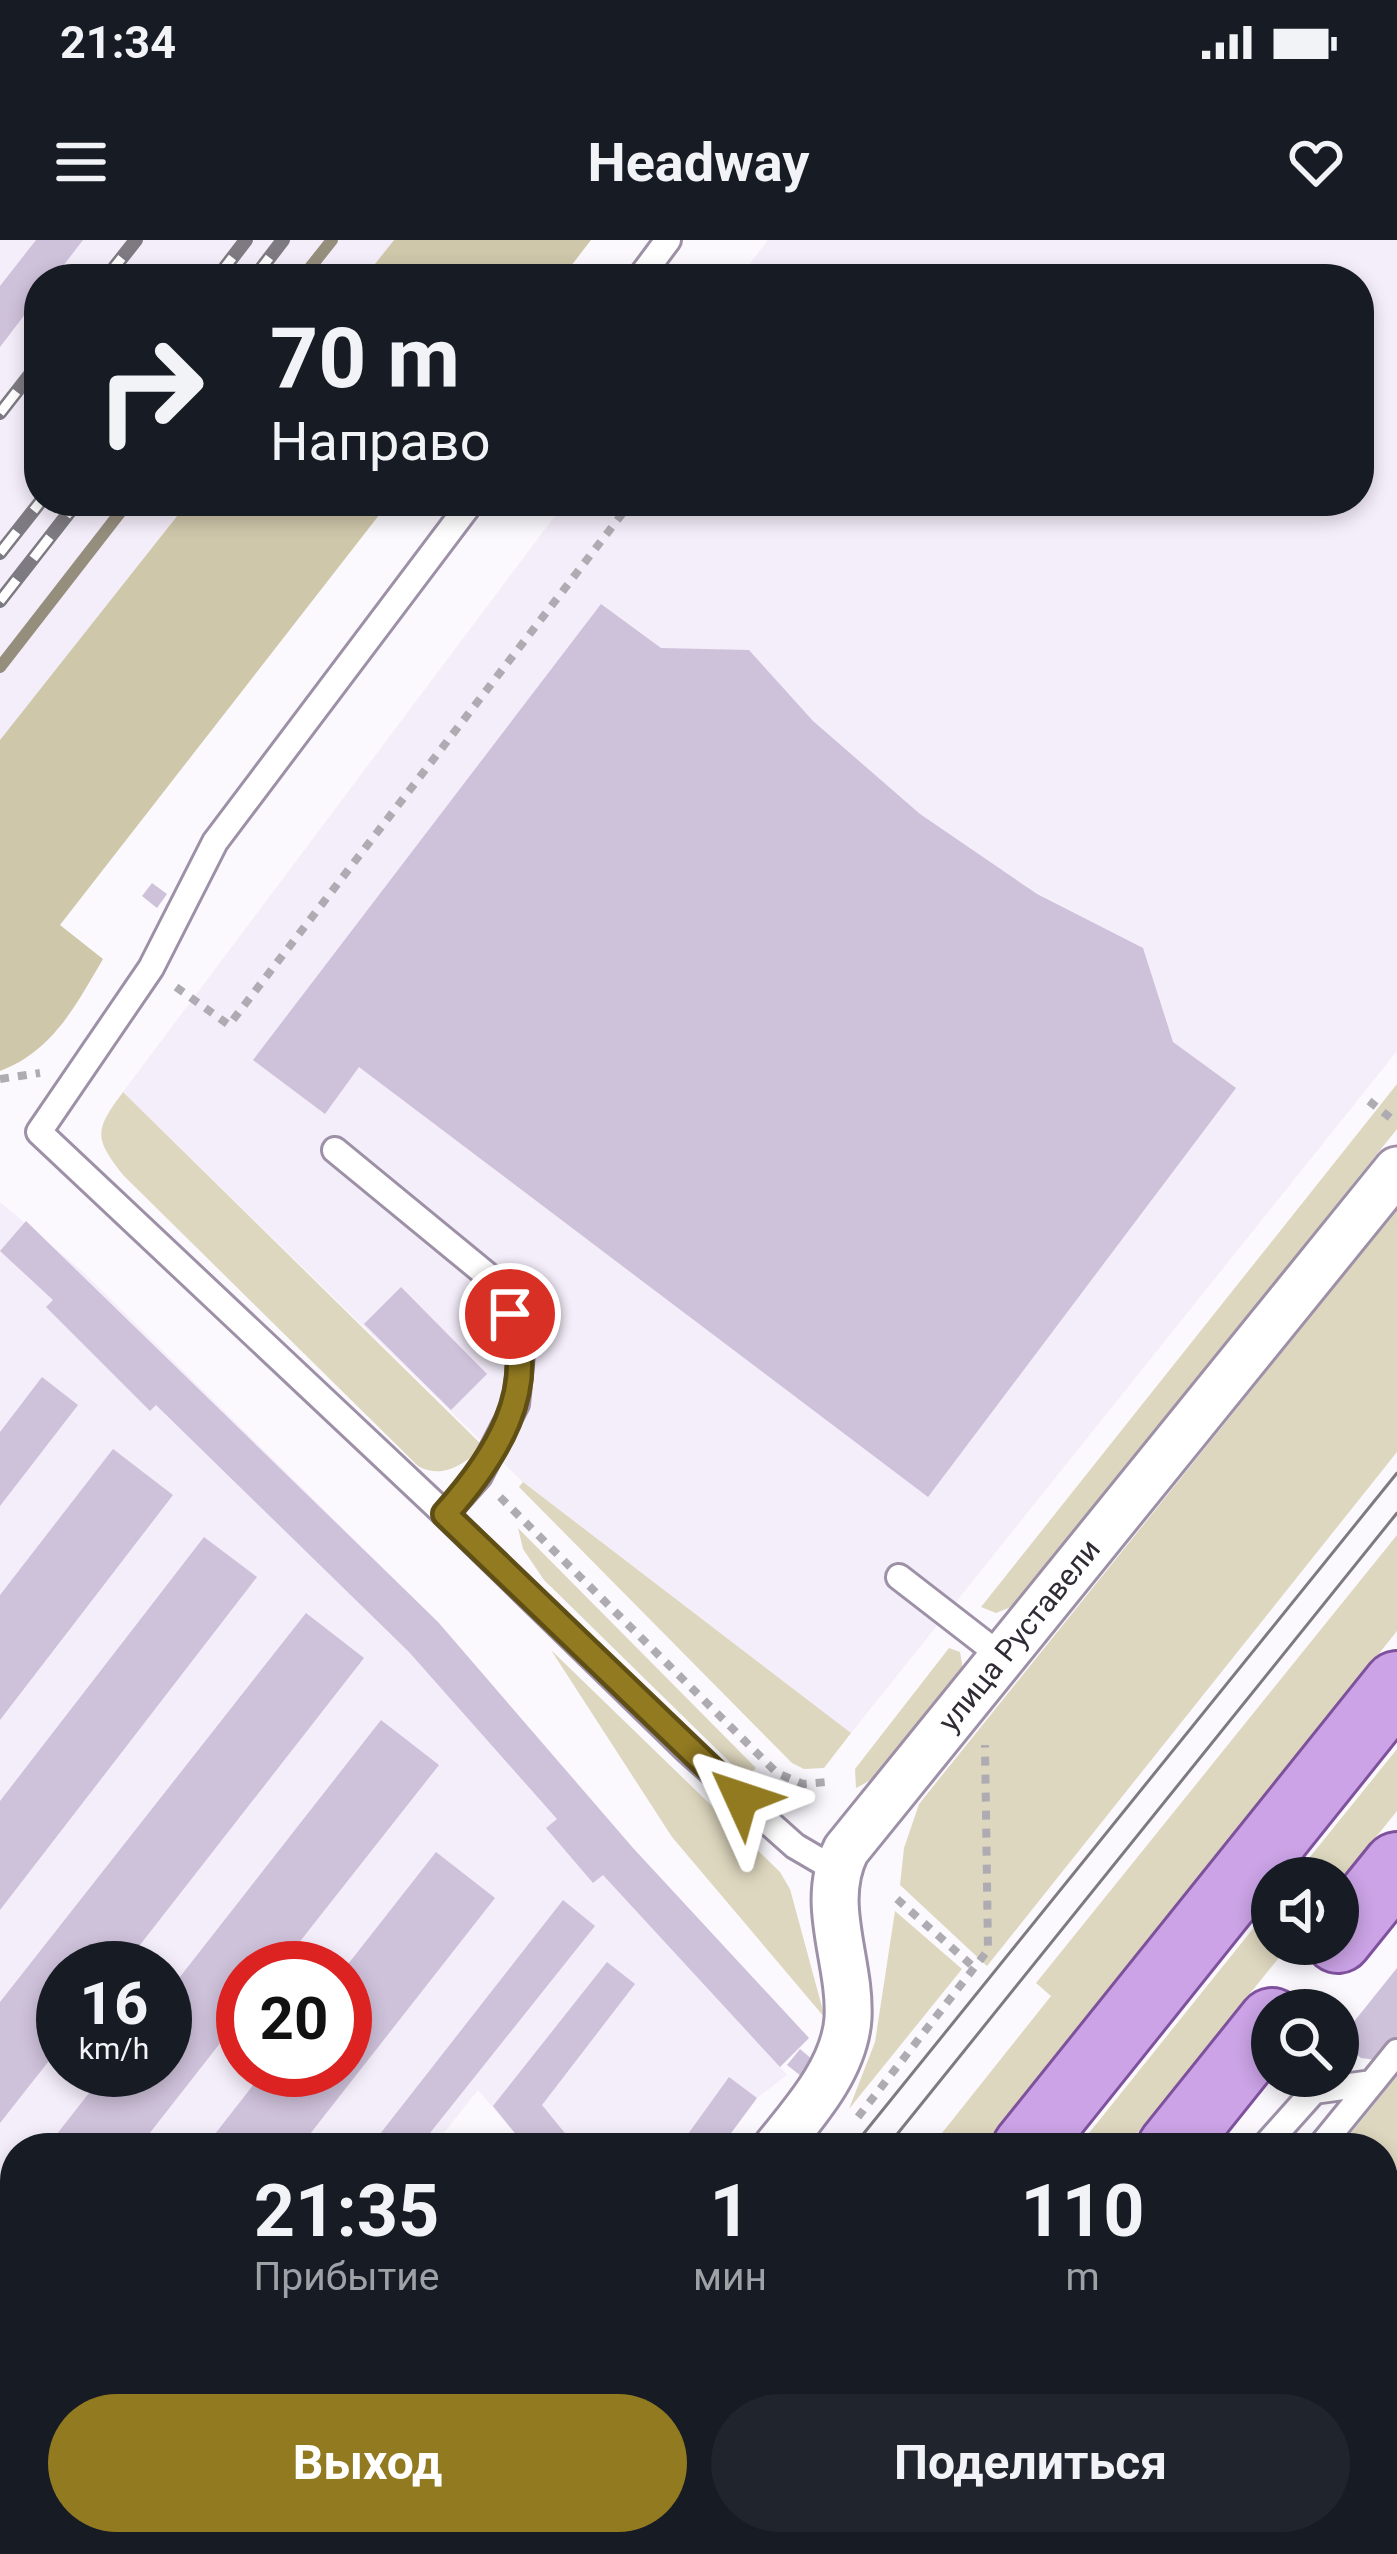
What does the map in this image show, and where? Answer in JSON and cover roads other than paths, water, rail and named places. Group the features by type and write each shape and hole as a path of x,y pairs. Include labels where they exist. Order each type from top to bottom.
{"main road":[{"path":"1038,2133 1397,1684"},
{"path":"1359,1913 1397,1865"},
{"path":"1298,1989 1317,1965"},
{"path":"1183,2133 1251,2048"}],"street":[{"name":"улица Руставели","path":"836,1870 860,1832 1001,1656 1397,1170"},
{"path":"786,2133 838,2059 848,2018 834,1900 836,1870"}],"lane":[{"path":"461,516 215,842 151,968 39,1132 445,1514 687,1750 795,1846 836,1870"},
{"path":"335,1150 498,1284 522,1345 516,1404 479,1476 445,1514"},
{"path":"899,1577 1001,1656"},
{"path":"1331,2133 1397,2052"},
{"path":"1277,2133 1314,2091 1372,2083"}],"waterway":[{"path":"313,264 332,240"},
{"path":"0,667 117,516"}],"tram line":[{"path":"864,2133 1397,1473"},
{"path":"898,2133 1397,1513"}],"railway":[{"path":"117,264 136,240"},
{"path":"228,264 246,240"},
{"path":"265,264 283,240"},
{"path":"0,413 24,382"},
{"path":"0,553 29,516"},
{"path":"0,601 66,516"}]}
